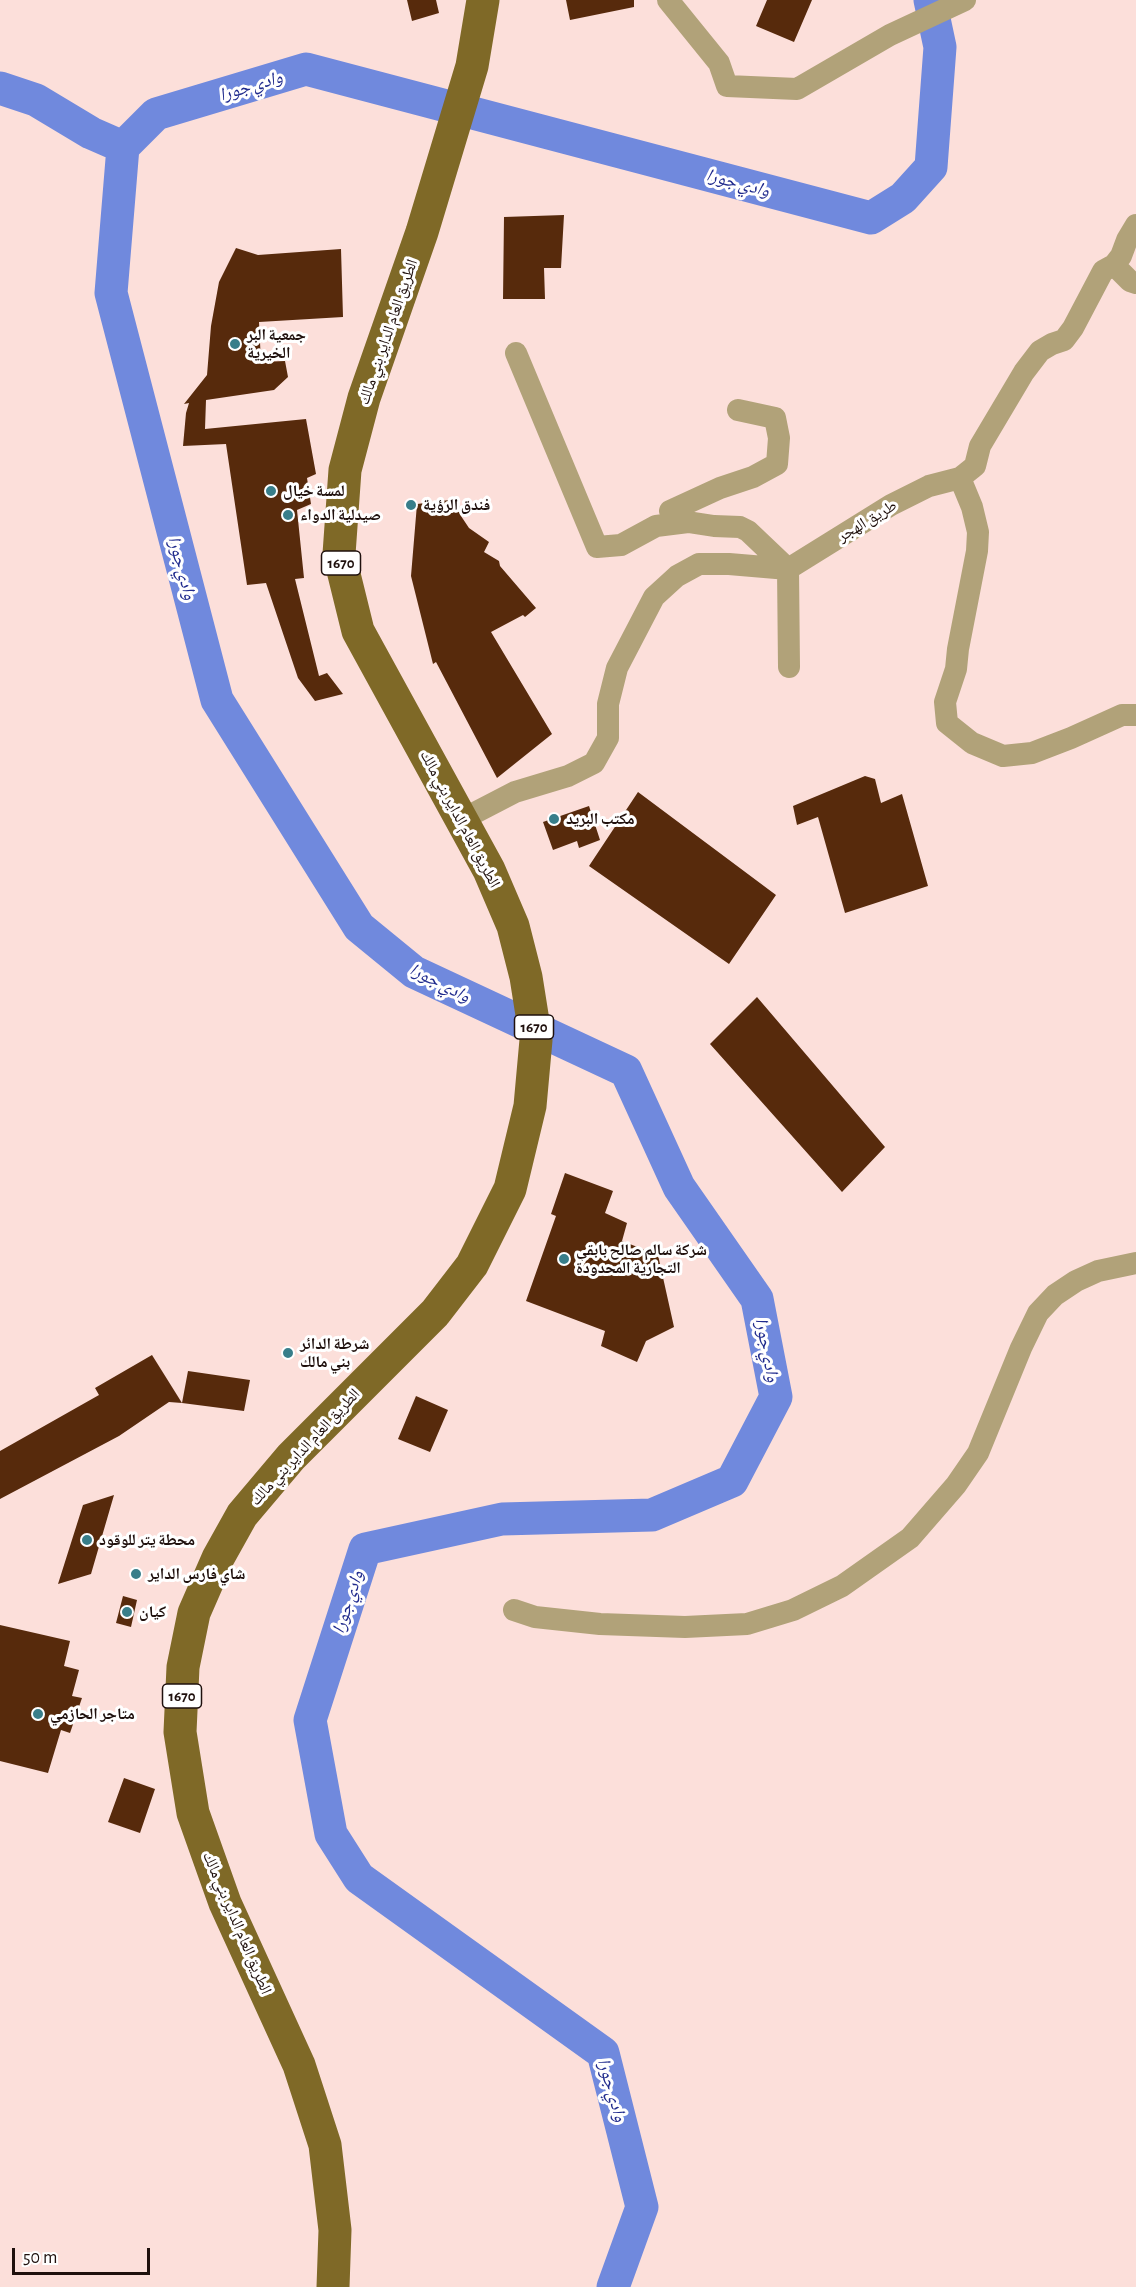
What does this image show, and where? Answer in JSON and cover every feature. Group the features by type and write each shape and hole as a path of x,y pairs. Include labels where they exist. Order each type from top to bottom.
{"main road":[{"name":"الطريق العام الداير بني مالك","path":"333,2287 335,2230 325,2145 299,2065 225,1903 193,1813 180,1732 183,1667 194,1612 218,1558 242,1515 291,1457 435,1313 472,1265 510,1189 530,1106 536,1040 526,977 513,926 489,870 358,631 339,554 345,470 364,398 422,232 472,66 483,0"}],"street":[{"path":"669,0 719,63 727,86 766,89 797,89 890,35 965,0"},
{"path":"1136,225 1121,256 1114,265 1103,271 1073,328 1064,340 1040,351 1024,372 981,446 975,466 960,478 972,507 978,532 977,551 957,649 956,669 945,702 947,723 972,743 1003,756 1032,753 1122,715 1136,715"},
{"path":"1114,265 1130,281 1136,283"},
{"path":"516,353 597,547 621,545 656,526 688,522 740,527 748,531 788,569 789,667"},
{"path":"688,522 670,511 720,488 753,477 777,464 778,438 775,418 738,410"},
{"name":"طريق الهجر","path":"788,569 891,505 930,486 960,478"},
{"path":"460,820 515,792 568,776 594,763 608,738 608,704 617,668 654,597 677,576 699,564 788,569"},
{"path":"514,1610 535,1617 600,1624 686,1627 747,1624 793,1610 842,1586 910,1538 956,1485 978,1453 1020,1348 1038,1313 1055,1295 1076,1281 1098,1272 1136,1263"}],"building":[{"path":"407,0 436,0 439,13 412,21"},
{"path":"566,0 634,0 634,7 570,20"},
{"path":"767,0 812,0 794,42 756,26"},
{"path":"564,215 561,268 544,268 545,299 503,299 504,217"},
{"path":"236,248 258,255 341,249 343,317 259,322 261,362 285,361 288,377 274,390 206,400 205,429 306,419 316,474 307,478 311,504 297,510 304,578 295,579 319,676 327,673 343,694 315,701 298,678 266,583 247,585 226,444 183,446 189,403 184,404 207,375 211,326 219,282"},
{"path":"458,499 461,516 469,528 489,542 484,552 499,561 500,566 536,608 525,617 523,615 491,632 552,734 497,778 436,662 433,664 411,576 417,504"},
{"path":"865,776 875,779 881,803 902,794 928,886 845,913 818,817 797,825 793,806"},
{"path":"638,792 776,895 729,964 589,866"},
{"path":"589,806 600,840 579,848 577,841 553,850 543,822"},
{"path":"757,997 885,1147 842,1192 710,1044"},
{"path":"565,1173 613,1191 605,1213 627,1223 622,1241 658,1255 674,1327 646,1341 637,1362 601,1346 605,1331 526,1301 556,1216 551,1214"},
{"path":"152,1355 182,1403 169,1402 119,1436 0,1499 0,1451 99,1395 95,1388"},
{"path":"188,1371 250,1380 244,1411 182,1403"},
{"path":"416,1396 448,1410 430,1452 398,1439"},
{"name":"محطة يتر للوقود","path":"114,1495 91,1574 58,1584 83,1505"},
{"name":"كيان","path":"123,1596 137,1600 131,1627 116,1623"},
{"name":"متاجر الحازمي","path":"0,1625 70,1641 64,1666 79,1670 72,1696 82,1698 70,1733 61,1730 48,1773 0,1761"},
{"path":"124,1778 155,1789 140,1833 108,1822"}],"waterway":[{"name":"وادي جورا","path":"613,2287 642,2207 603,2053 359,1878 331,1834 310,1720 365,1549 502,1519 652,1515 732,1481 776,1397 757,1299 679,1187 626,1071 414,972 359,927 217,700 111,293 123,147 156,114 306,69 871,218 903,198 931,167 940,47 930,0"},
{"path":"0,88 36,100 91,133 123,147"}],"place":[{"name":"جمعية البر الخيرية","path":"235,344"},
{"name":"لمسة خيال","path":"271,491"},
{"name":"فندق الرؤية","path":"411,505"},
{"name":"صيدلية الدواء","path":"288,515"},
{"name":"مكتب البريد","path":"554,819"},
{"name":"شركة سالم صالح بابقي التجارية المحدودة","path":"564,1259"},
{"name":"شرطة الدائر بني مالك","path":"288,1353"},
{"name":"محطة يتر للوقود","path":"87,1540"},
{"name":"شاي فارس الداير","path":"136,1574"},
{"name":"كيان","path":"127,1612"},
{"name":"متاجر الحازمي","path":"38,1714"}]}
